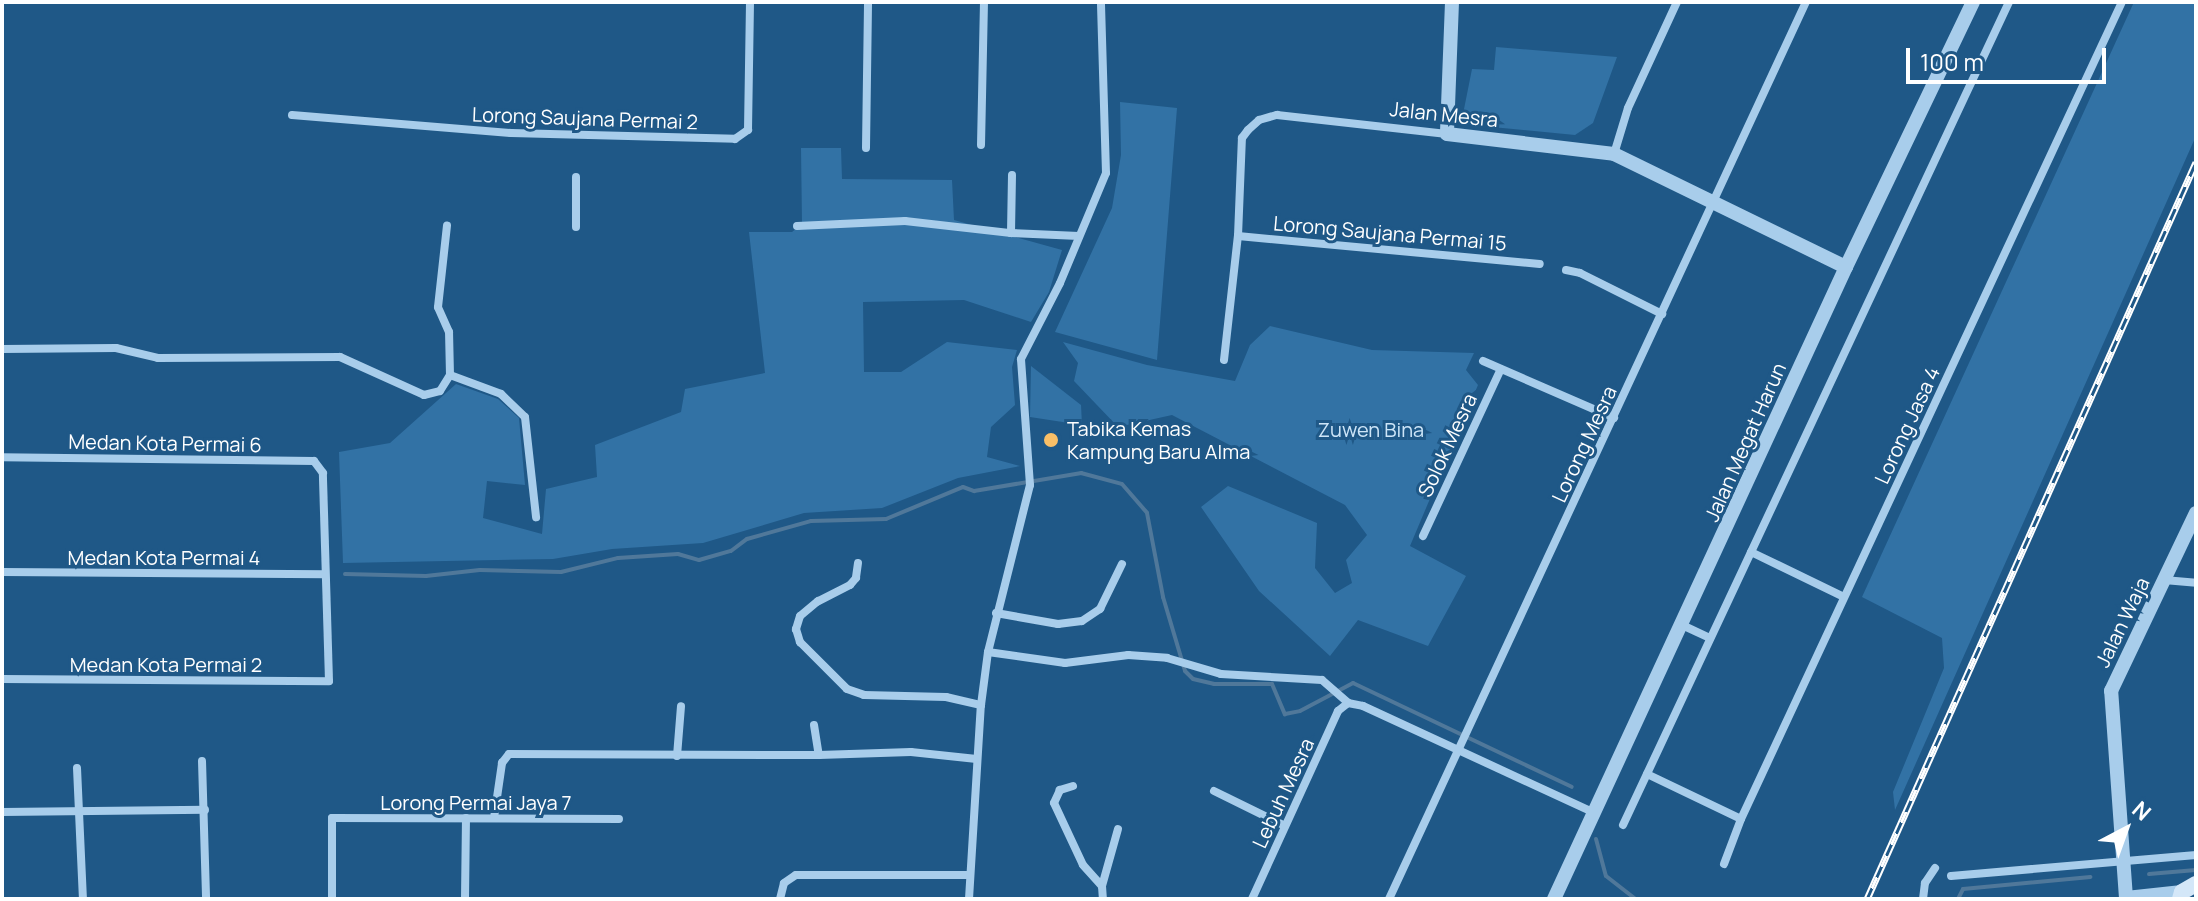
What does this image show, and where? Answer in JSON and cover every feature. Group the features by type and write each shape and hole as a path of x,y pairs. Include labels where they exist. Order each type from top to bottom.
{"street":[{"name":"Lorong Saujana Permai 2","path":"292,115 511,133 735,139 748,130 750,2"},
{"path":"866,148 868,2"},
{"path":"981,145 984,2"},
{"path":"969,899 981,705 988,652 1030,485 1021,359 1060,283 1106,173 1101,2"},
{"path":"1447,134 1452,2"},
{"path":"1614,154 1628,108 1677,2"},
{"name":"Lorong Mesra","path":"1389,899 1806,2"},
{"name":"Jalan Megat Harun","path":"1554,899 1846,267 1973,2"},
{"path":"1623,825 2009,2"},
{"name":"Lorong Jasa 4","path":"1724,864 1741,819 2122,2"},
{"name":"Jalan Mesra","path":"1224,360 1238,236 1242,138 1259,120 1277,115 1614,154 1846,267"},
{"path":"1011,233 1012,175"},
{"path":"576,177 576,227"},
{"path":"797,226 905,221 1011,233 1079,236"},
{"path":"2,349 116,348 158,358 340,357 424,395 440,391 450,375 449,332 438,307 447,225"},
{"name":"Lorong Saujana Permai 15","path":"1238,236 1540,264"},
{"path":"1566,270 1580,273 1662,314"},
{"path":"1483,361 1614,418"},
{"name":"Solok Mesra","path":"1423,536 1501,369"},
{"path":"450,375 501,394 525,417 536,517"},
{"name":"Medan Kota Permai 6","path":"2,457 314,461 323,473 325,574"},
{"name":"Jalan Waja","path":"2126,898 2111,691 2196,513"},
{"path":"1751,552 1844,597"},
{"path":"858,563 856,578 850,585 818,601 800,616 796,629 800,642 847,689 864,695 946,697 981,705"},
{"path":"996,613 1058,624 1082,621 1100,609 1122,564"},
{"name":"Medan Kota Permai 4","path":"2,572 325,574"},
{"name":"Medan Kota Permai 2","path":"2,679 329,681 325,574"},
{"path":"2164,580 2196,583"},
{"path":"1682,625 1710,638"},
{"path":"988,652 1065,663 1128,655 1189,662 1221,674 1310,677 1333,687 1348,703 1363,706 1462,746 1595,813"},
{"name":"Lebuh Mesra","path":"1252,899 1338,711 1348,703"},
{"path":"677,756 681,706"},
{"path":"814,725 819,755"},
{"path":"494,818 502,763 509,754 677,756 911,752 977,759"},
{"path":"202,761 206,899"},
{"path":"77,768 83,899"},
{"path":"1647,774 1741,819"},
{"path":"1073,786 1060,790 1054,803 1083,865 1102,886"},
{"path":"1214,791 1285,826"},
{"path":"2,812 205,810"},
{"name":"Lorong Permai Jaya 7","path":"332,899 332,818 619,819"},
{"path":"465,899 466,818"},
{"path":"1103,899 1102,886 1118,829"},
{"path":"1951,876 2196,855"},
{"path":"1923,899 1925,883 1935,868"},
{"path":"780,899 784,883 796,875 970,875"},
{"path":"2115,899 2186,892"}],"green space":[{"path":"2134,2 2196,2 2196,136 1895,810 1893,792 1944,668 1942,638 1862,597"},
{"path":"1496,47 1617,57 1593,123 1575,135 1461,124 1472,69 1494,70"},
{"path":"1120,102 1177,108 1157,360 1055,332 1112,208 1121,155"},
{"path":"801,148 841,148 842,179 952,180 954,220 1062,250 1049,292 1031,322 964,300 863,302 864,372 901,372 947,342 1017,350 1012,367 1015,405 991,427 987,457 1020,466 958,478 882,508 804,513 703,543 612,549 553,559 343,563 339,452 390,443 456,384 498,399 519,418 525,485 487,481 483,518 542,534 546,489 597,477 595,445 681,412 685,389 765,373 749,232 792,232 802,224"},
{"name":"Zuwen Bina","path":"1270,326 1372,350 1474,353 1466,370 1478,385 1410,546 1466,576 1428,646 1358,620 1330,656 1259,591 1201,507 1228,486 1317,523 1315,568 1335,593 1352,583 1346,560 1367,535 1345,505 1172,415 1118,427 1074,381 1078,363 1063,342 1147,365 1235,381 1250,345"},
{"path":"1031,366 1081,405 1082,425 1030,417"}],"waterway":[{"path":"345,574 426,576 480,570 561,572 618,558 678,554 699,560 731,551 747,539 811,521 886,519 963,487 974,491 1081,473 1122,484 1147,513 1163,597 1185,671 1193,679 1214,684 1272,684 1285,714 1300,711 1353,683 1572,787"},
{"path":"1596,839 1606,876 1635,899"},
{"path":"2149,874 2196,870"},
{"path":"1958,899 1963,889 2090,877"}],"railway":[{"path":"1867,899 2196,162"}],"place":[{"name":"Tabika Kemas Kampung Baru Alma","path":"1051,440"}]}
